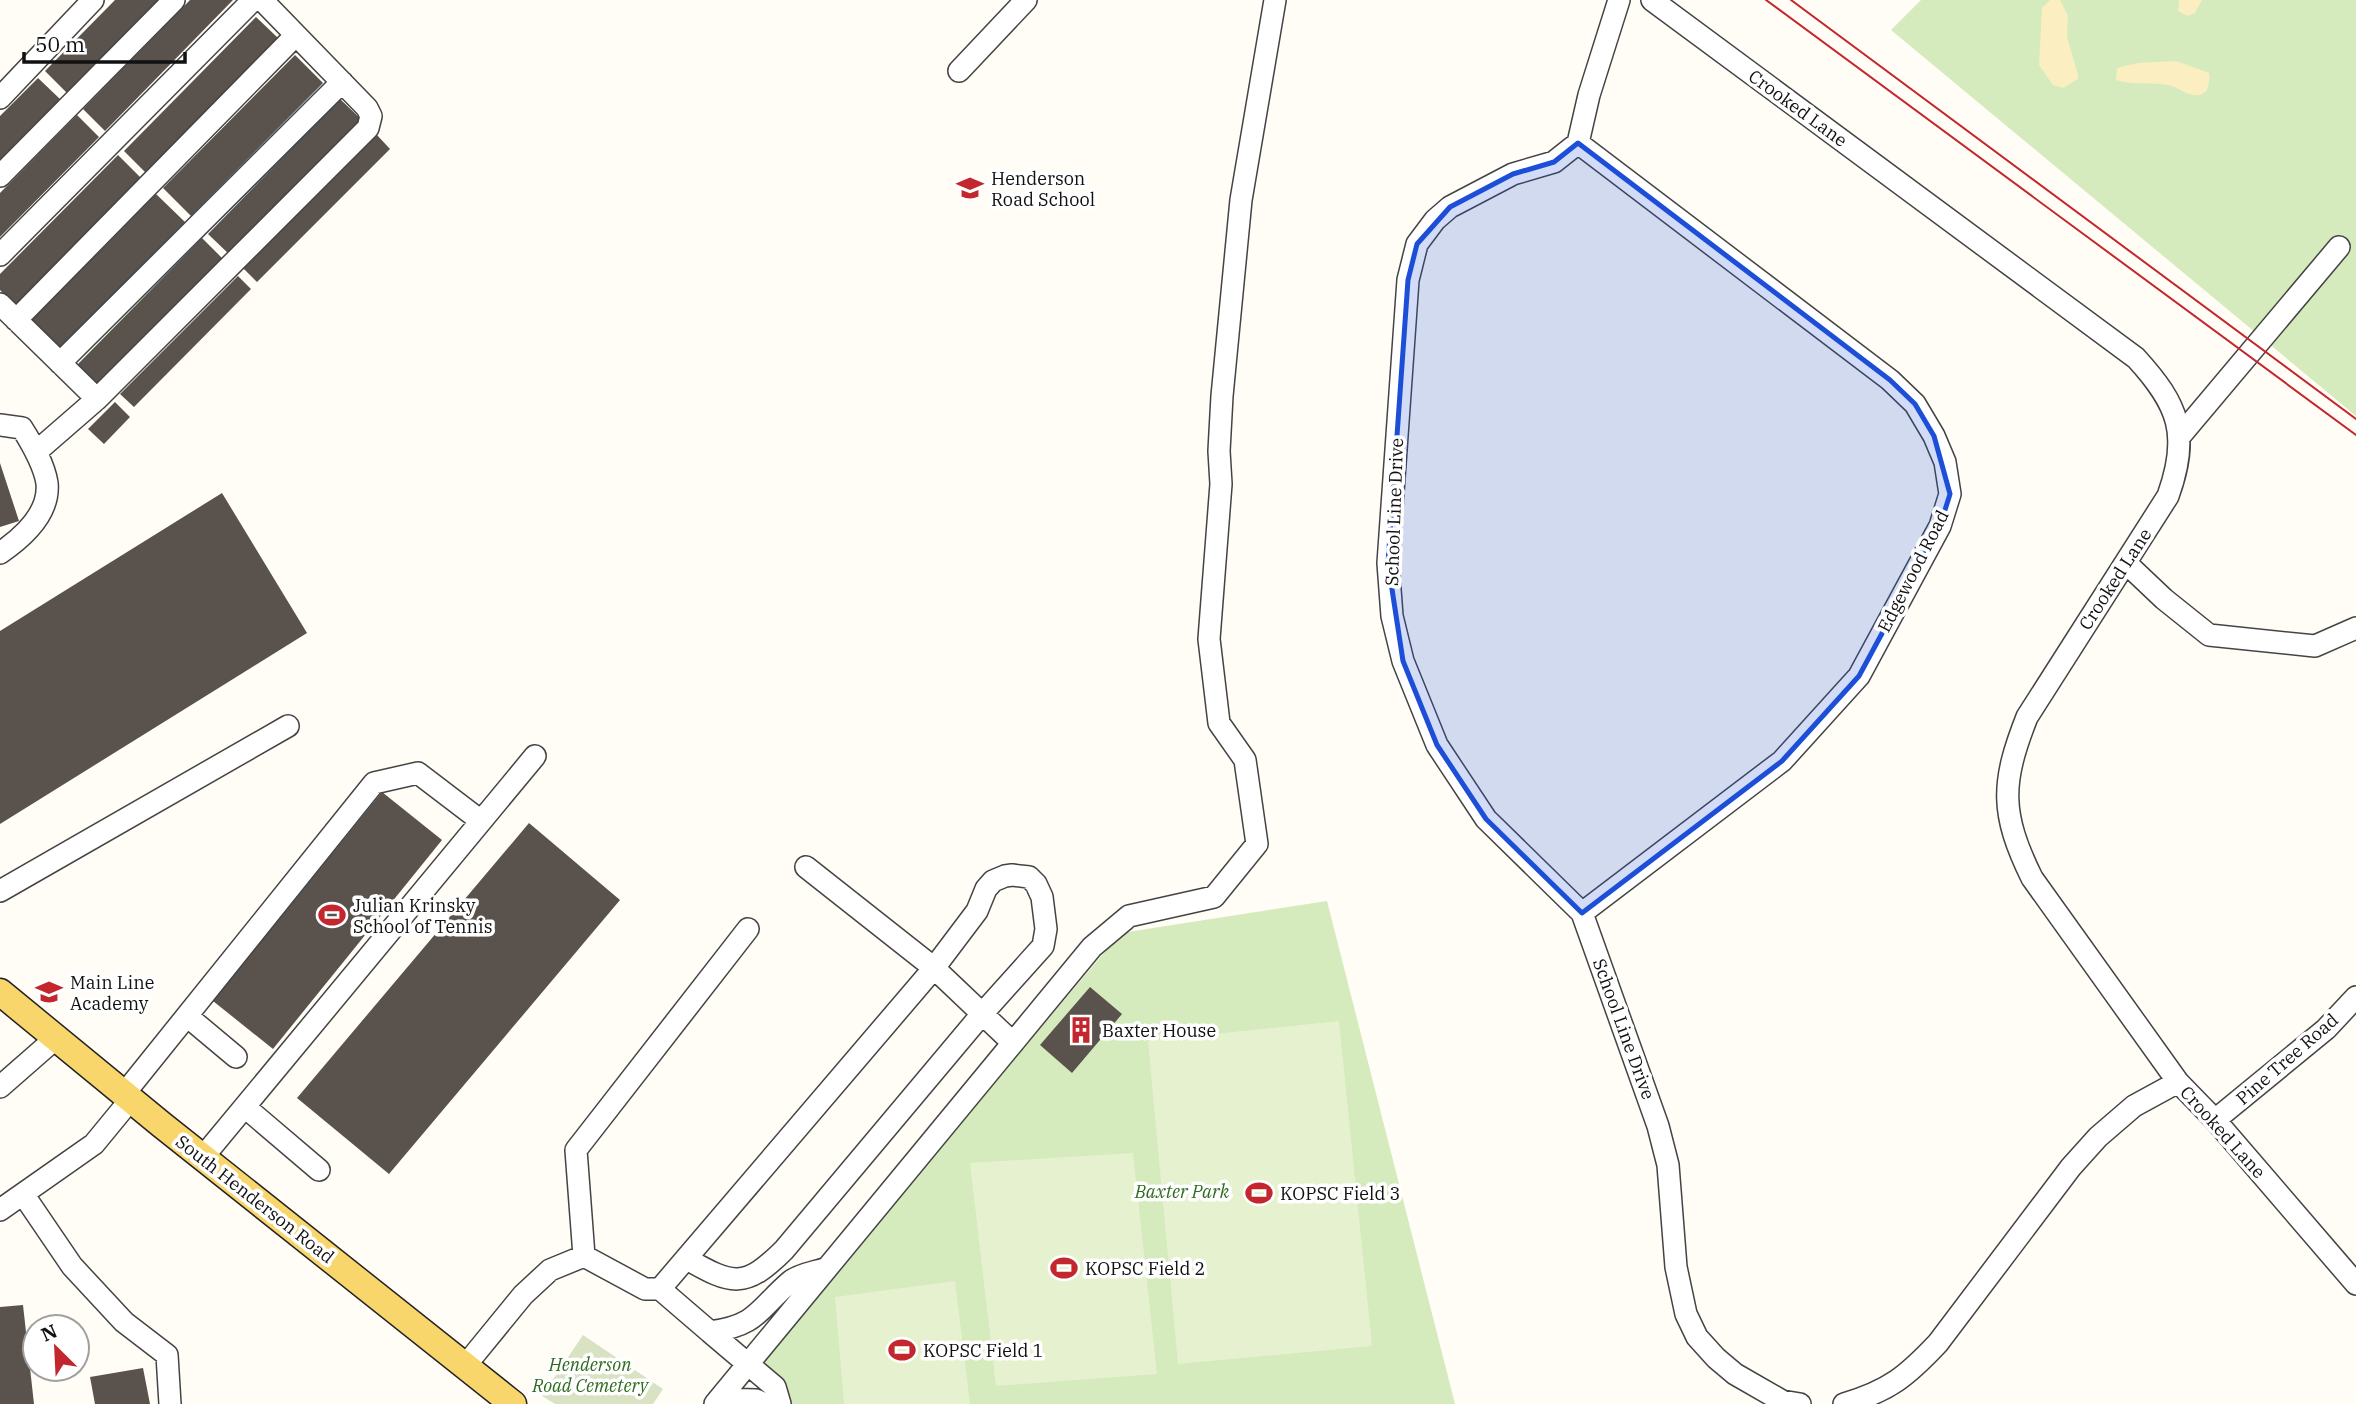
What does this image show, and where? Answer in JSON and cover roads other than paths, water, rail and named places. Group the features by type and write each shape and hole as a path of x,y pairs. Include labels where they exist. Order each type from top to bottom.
{"main road":[{"name":"South Henderson Road","path":"0,992 127,1097 513,1404"}],"street":[{"path":"0,98 93,0"},
{"path":"0,176 174,0"},
{"path":"0,255 253,0"},
{"path":"36,452 97,399 368,128 371,116 367,108 262,0"},
{"path":"959,71 1026,0"},
{"path":"717,1402 1092,947 1129,916 1214,898 1257,844 1245,760 1219,723 1209,639 1221,484 1219,451 1222,396 1241,200 1275,0"},
{"path":"1578,143 1589,95 1619,0"},
{"name":"Crooked Lane","path":"1652,0 2136,358 2157,381 2172,408 2180,436 2178,468 2168,496 2026,717 2013,751 2007,781 2008,811 2016,845 2032,877 2178,1082 2215,1120 2356,1284"},
{"path":"16,320 296,35"},
{"path":"60,363 342,82"},
{"name":"School Line Drive","path":"1578,143 1554,162 1513,174 1450,207 1435,220 1417,244 1408,280 1388,563 1392,616 1403,661 1437,745 1486,819 1582,913 1658,1126 1668,1165 1676,1267 1686,1314 1697,1336 1716,1358 1735,1374 1782,1401 1800,1404"},
{"name":"Edgewood Road","path":"1578,143 1889,380 1915,404 1934,436 1945,463 1950,494 1940,526 1859,676 1782,761 1582,913"},
{"path":"2180,436 2339,247"},
{"path":"0,304 97,399"},
{"path":"0,425 22,428 36,452 47,483 44,504 29,528 0,553"},
{"path":"2126,563 2164,599 2209,635 2315,646 2356,628"},
{"path":"0,891 288,726"},
{"path":"203,1157 535,757"},
{"path":"0,1210 94,1144 187,1016 374,783 418,772 481,821"},
{"path":"806,867 934,968 1013,1043"},
{"path":"660,1290 934,968 977,911 986,889 993,881 1012,874 1022,875 1036,884 1045,914 1043,946 982,1014 784,1250 764,1269 746,1278 718,1277 687,1259"},
{"path":"583,1256 576,1150 748,929"},
{"name":"Pine Tree Road","path":"2215,1120 2326,1029 2356,997"},
{"path":"187,1016 236,1057"},
{"path":"0,1087 56,1038"},
{"path":"1844,1404 1875,1395 1917,1365 1938,1343 2071,1167 2098,1137 2134,1107 2178,1082"},
{"path":"245,1107 319,1170"},
{"path":"23,1194 72,1266 124,1322 167,1355 170,1404"},
{"path":"583,1256 645,1289 660,1290 775,1387 780,1404"},
{"path":"465,1366 523,1296 550,1270 583,1256"},
{"path":"710,1332 731,1329 748,1321 793,1279 827,1268"},
{"path":"717,1402 756,1400 765,1404"}],"tram line":[{"path":"1766,0 2356,435"},
{"path":"1791,0 2356,419"}],"place":[{"name":"Henderson Road School","path":"970,188"},
{"name":"Julian Krinsky School of Tennis","path":"332,915"},
{"name":"Main Line Academy","path":"49,992"},
{"name":"Baxter House","path":"1081,1030"},
{"name":"KOPSC Field 3","path":"1259,1193"},
{"name":"KOPSC Field 2","path":"1064,1268"},
{"name":"KOPSC Field 1","path":"902,1350"}],"park label":[{"name":"Baxter Park","path":"1182,1191"},
{"name":"Henderson Road Cemetery","path":"590,1374"}]}
